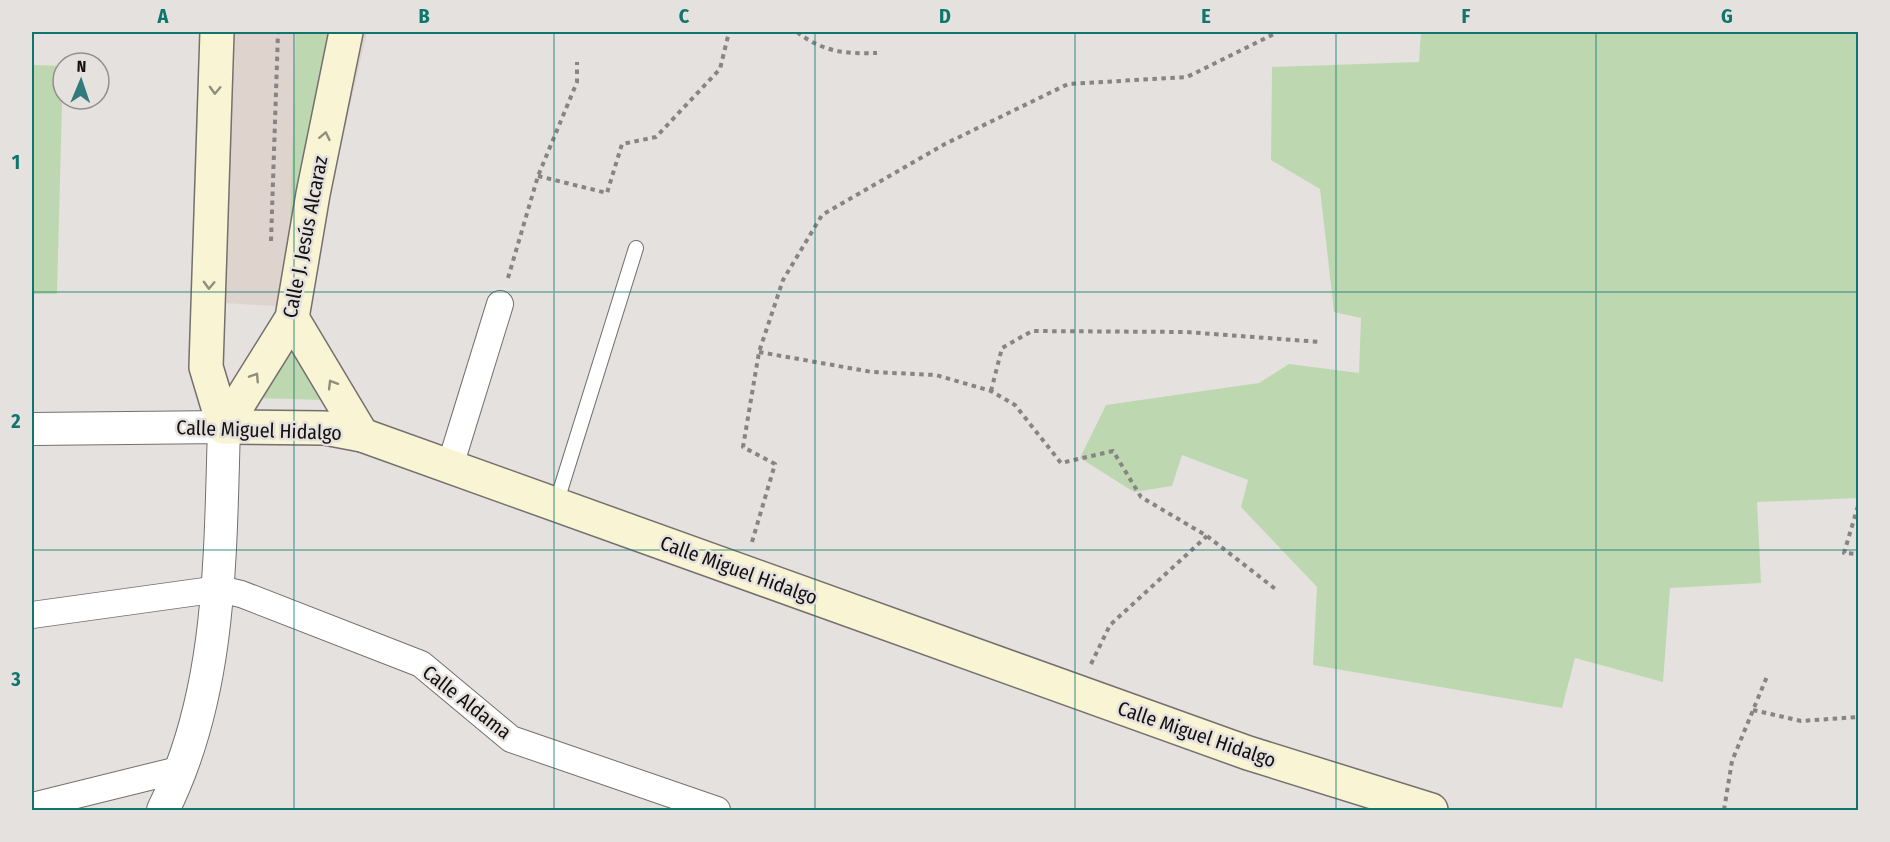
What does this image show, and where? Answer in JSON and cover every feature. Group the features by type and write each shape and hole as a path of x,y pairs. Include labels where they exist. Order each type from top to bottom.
{"main road":[{"name":"Calle J. Jesús Alcaraz","path":"217,32 206,367 225,427"},
{"name":"Calle J. Jesús Alcaraz","path":"225,427 292,318 313,194 346,32"},
{"path":"292,318 362,435"},
{"name":"Calle Miguel Hidalgo","path":"225,427 326,428 362,435 1248,753 1431,810"}],"street":[{"path":"450,466 500,304"},
{"name":"Calle Miguel Hidalgo","path":"32,429 225,427"},
{"name":"Calle J. Jesús Alcaraz","path":"163,810 182,769 199,719 219,589 225,427"},
{"path":"32,615 219,589"},
{"name":"Calle Aldama","path":"219,589 241,594 420,664 511,739 717,810"},
{"path":"32,806 182,769"}],"lane":[{"path":"556,504 636,248"}],"path":[{"path":"271,242 278,32"},
{"path":"538,176 607,193 622,144 656,137 720,69 729,32"},
{"path":"797,32 813,44 846,54 876,53"},
{"path":"743,572 775,464 743,447 759,352 783,280 822,215 945,144 1068,84 1187,77 1278,32"},
{"path":"500,304 538,176 577,82 578,62"},
{"path":"991,391 1002,348 1032,332 1186,332 1321,342"},
{"path":"759,352 872,372 936,375 991,391 1015,405 1061,463 1113,451 1141,496 1207,536 1278,591"},
{"path":"1858,506 1844,553 1858,554"},
{"path":"1078,692 1110,624 1207,536"},
{"path":"1724,810 1732,761 1768,674"},
{"path":"1753,710 1801,721 1858,717"}],"shaded area":[{"path":"203,32 367,32 304,308 195,301"}],"green space":[{"path":"32,32 34,32 33,65 51,66 51,111 62,111 57,294 32,294"},
{"path":"296,32 338,32 290,226"},
{"path":"1421,32 1858,32 1858,498 1757,502 1761,583 1670,588 1663,682 1575,658 1562,708 1313,665 1317,587 1241,507 1248,480 1182,455 1172,486 1134,492 1080,458 1106,405 1259,383 1289,364 1359,373 1361,318 1334,312 1320,189 1271,160 1272,67 1419,62"},
{"path":"288,348 325,400 252,398"}]}
